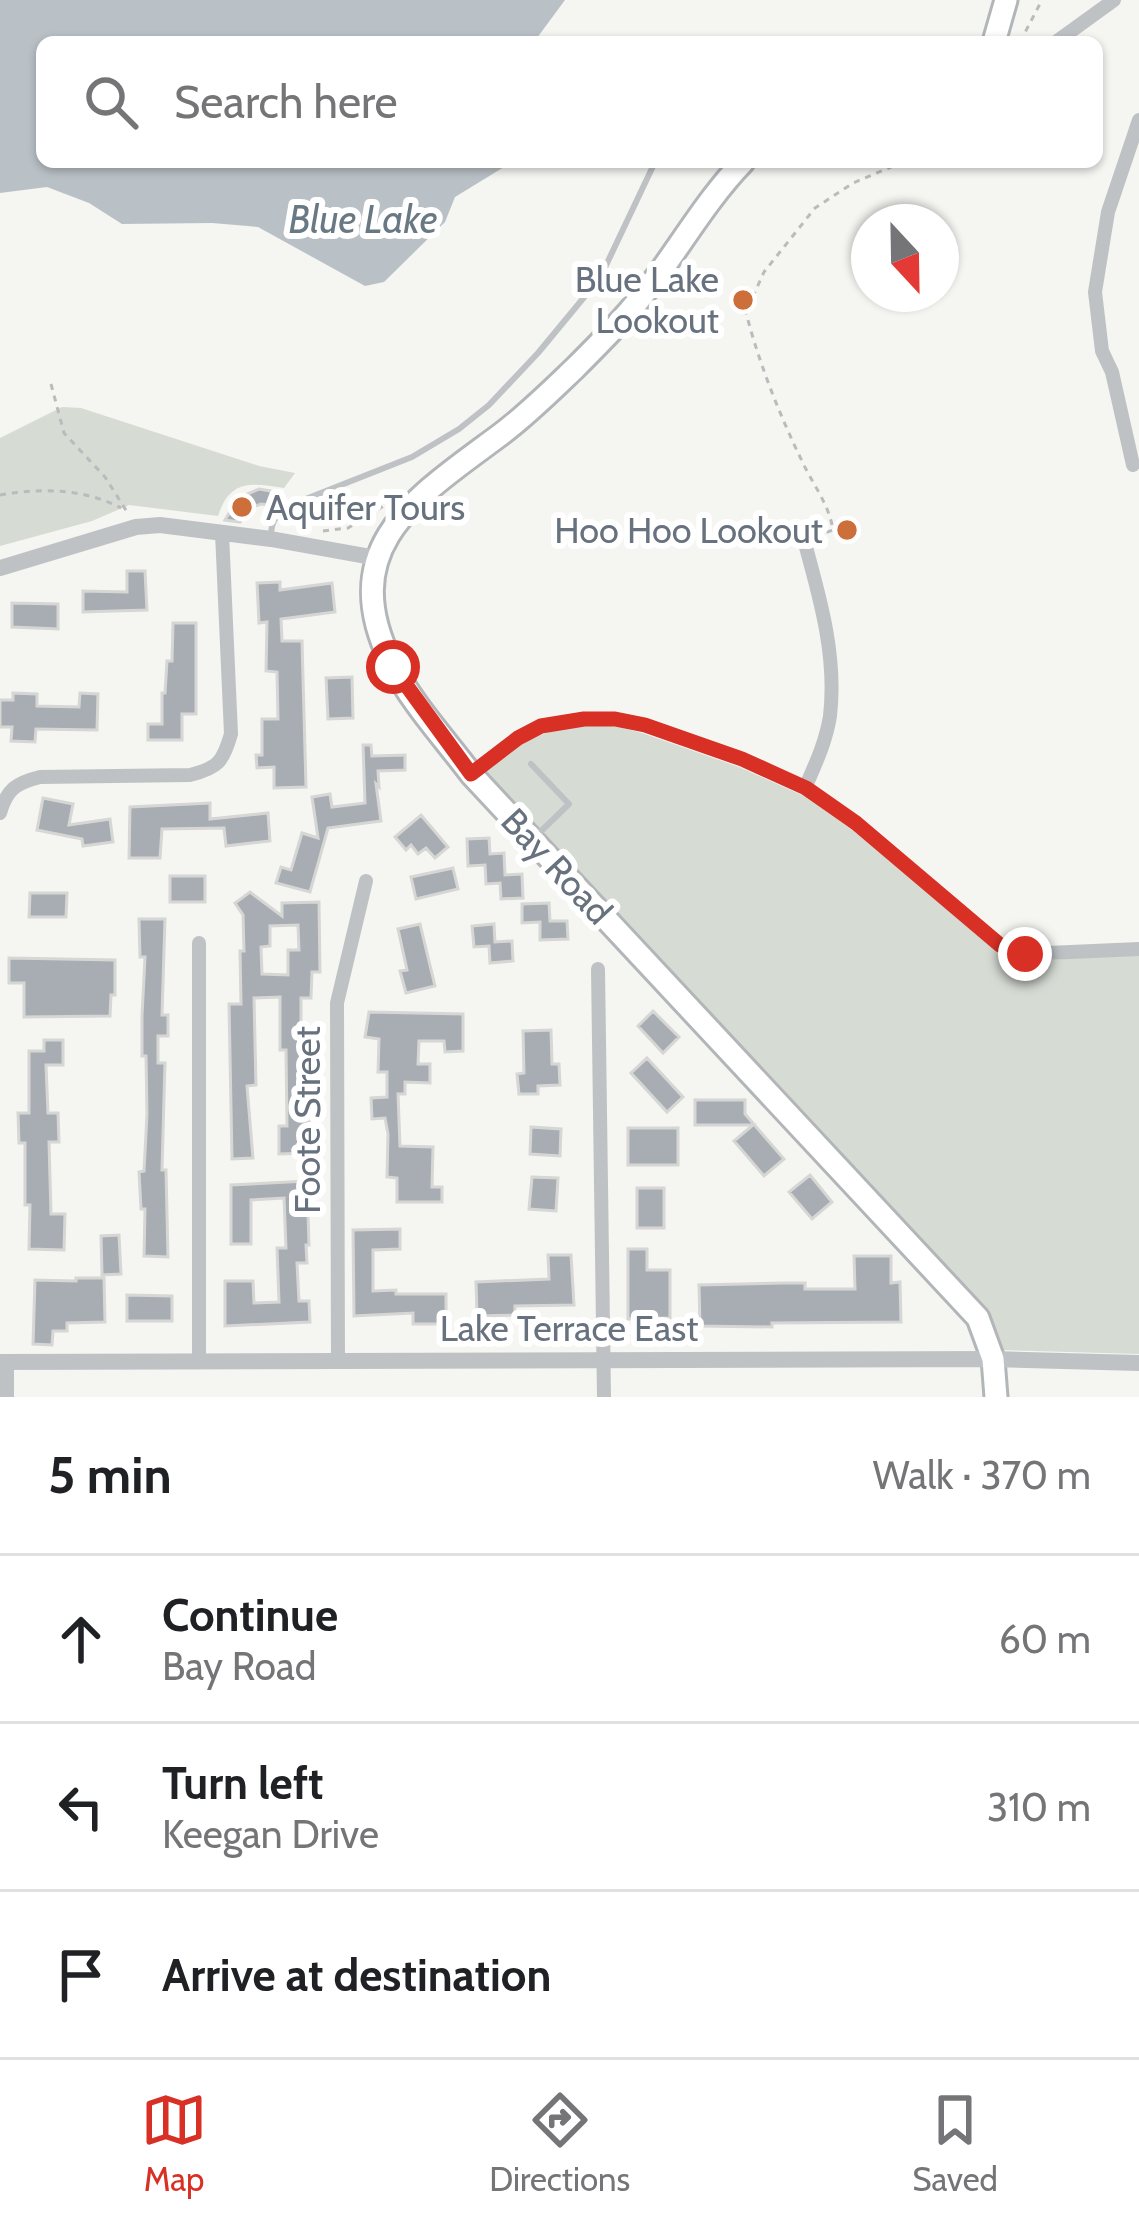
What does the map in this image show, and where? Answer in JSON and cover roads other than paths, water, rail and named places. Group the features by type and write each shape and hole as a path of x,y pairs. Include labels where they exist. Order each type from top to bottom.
{"main road":[{"path":"996,36 1006,0"},
{"path":"377,557 405,511 532,409 618,323 737,168"},
{"name":"Bay Road","path":"377,557 373,596 379,634 411,695 471,774 978,1318 993,1359 996,1397"}],"street":[{"path":"1064,36 1114,0"},
{"path":"1133,465 1112,372 1102,351 1095,292 1108,212 1139,120"},
{"path":"0,568 136,527 160,526 377,557"},
{"path":"0,813 6,795 40,776 190,775 212,770 224,756 231,734 222,533"},
{"path":"804,540 826,622 831,677 830,718 806,788"},
{"path":"471,774 541,726 615,719 645,725 742,759 806,788 856,823 1000,945 1025,954 1139,949"},
{"name":"Foote Street","path":"338,1362 337,1003 365,881"},
{"path":"199,943 199,1362"},
{"path":"598,969 604,1397"},
{"name":"Lake Terrace East","path":"4,1362 993,1359 1139,1363"},
{"path":"4,1362 7,1397"}],"lane":[{"path":"271,539 276,515 293,504 412,457 489,405 600,278 652,168"},
{"path":"531,764 568,804 532,840"}],"water":[{"name":"Blue Lake","path":"0,0 565,0 538,36 36,36 36,168 502,168 455,197 445,222 384,282 365,286 258,227 122,224 89,203 47,187 0,193"}],"place":[{"name":"Blue Lake Lookout","path":"743,300"},
{"name":"Aquifer Tours","path":"242,507"},
{"name":"Hoo Hoo Lookout","path":"847,530"}]}
